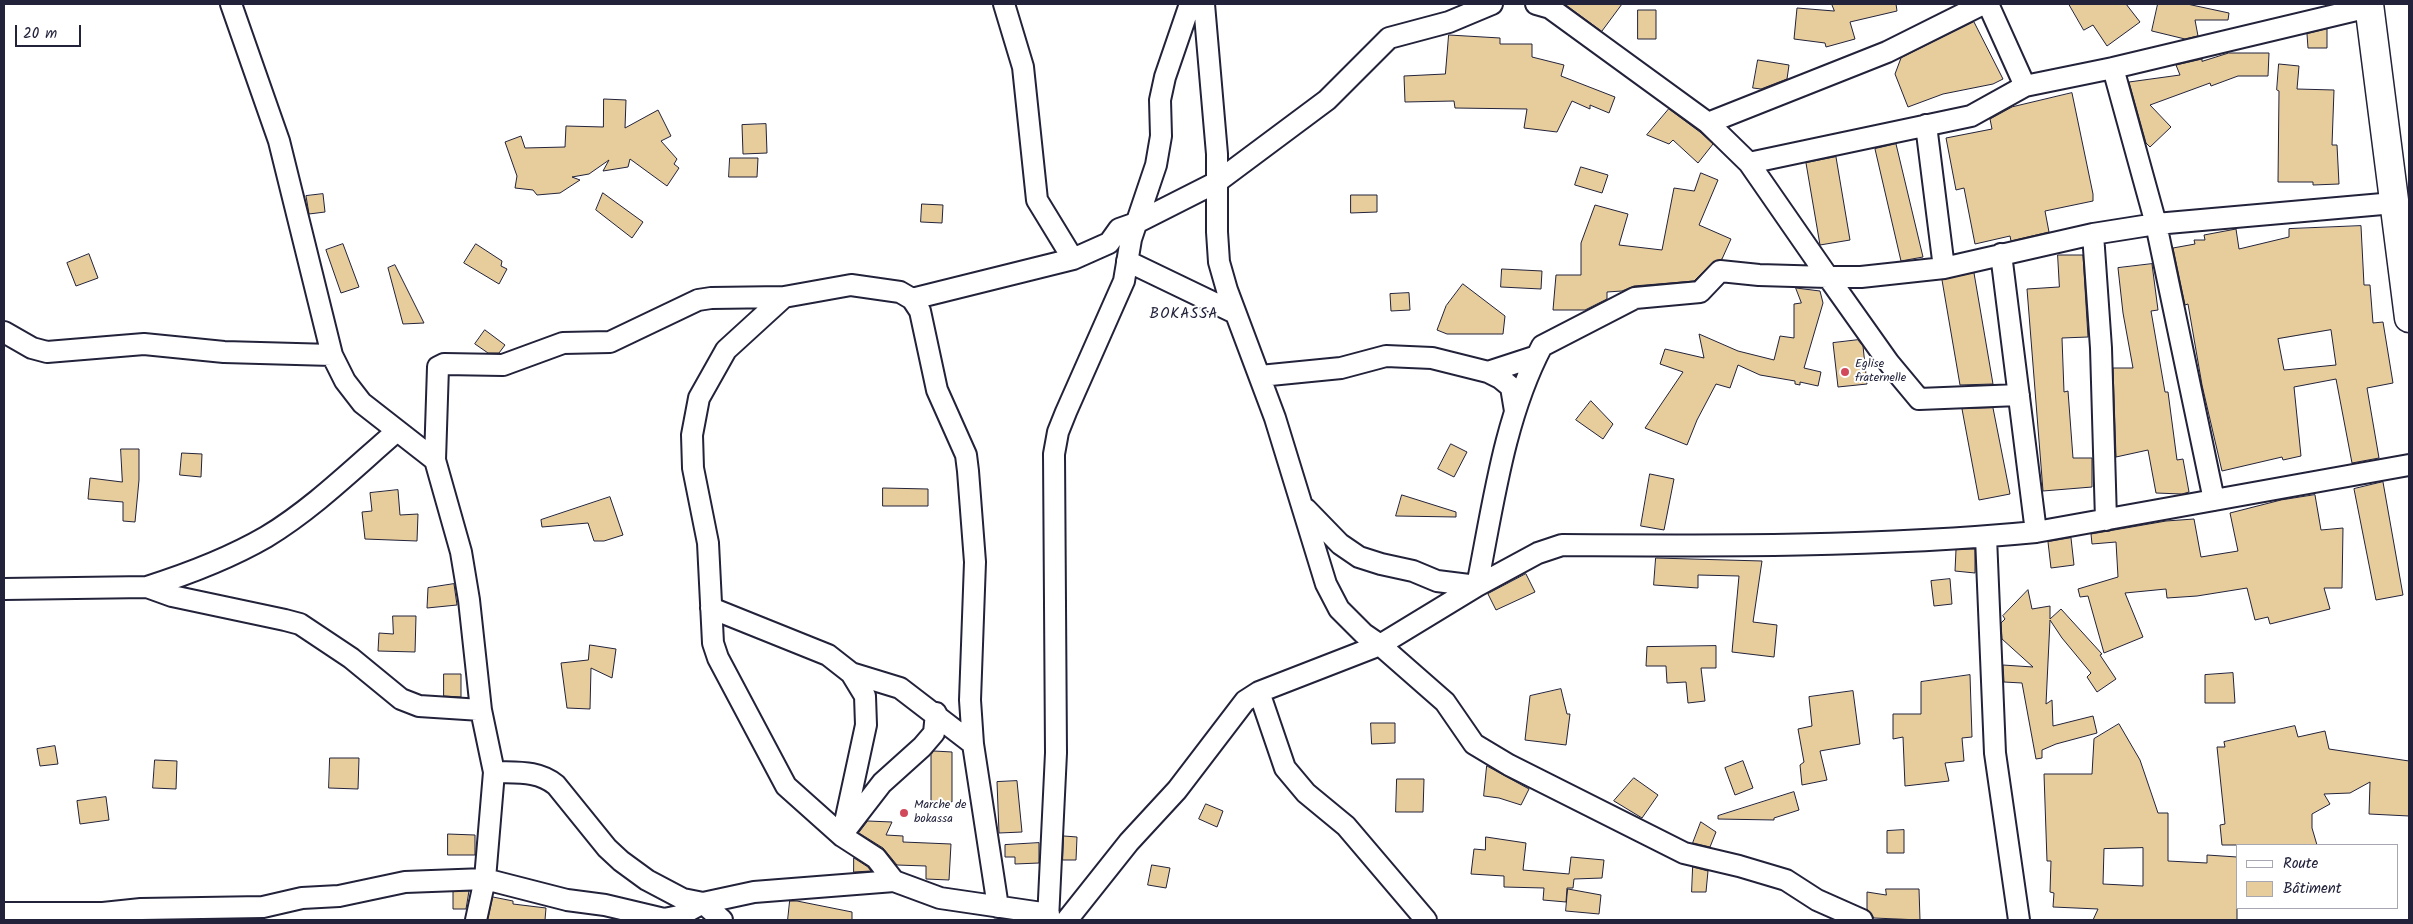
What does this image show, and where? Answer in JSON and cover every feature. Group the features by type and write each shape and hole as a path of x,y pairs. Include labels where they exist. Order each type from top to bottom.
{"main road":[{"path":"2369,5 2409,318"}],"street":[{"path":"231,4 279,141 332,355 345,381 362,403 435,460"},
{"path":"1004,4 1024,67 1036,200 1073,259"},
{"path":"1055,918 1054,454 1058,432 1124,281 1136,223 1156,165 1161,136 1160,100 1165,77 1190,4"},
{"path":"1204,4 1218,154 1219,262 1260,376 1332,597 1339,609 1357,628 1380,645 1445,702 1474,744 1509,765 1684,853 1739,866 1786,880 1817,900 1862,920"},
{"path":"912,299 1073,259 1109,243 1119,229 1136,223 1217,182 1326,100 1389,38 1449,22 1492,4"},
{"path":"1536,4 1550,8 1708,123 1748,163 1889,363 1919,399 2019,395"},
{"path":"1708,123 1887,52 1983,4"},
{"path":"1988,4 2025,86"},
{"path":"1748,163 1971,116 2025,86 2113,68 2369,5"},
{"path":"2113,68 2156,224 2214,500"},
{"path":"1926,125 1944,268"},
{"path":"1477,586 1497,485 1515,411 1534,358 1542,346 1636,298 1700,292 1720,271 1759,275 1861,277 1944,268 2093,234 2156,224 2394,203"},
{"path":"2093,234 2101,348 2106,520"},
{"path":"2000,254 2036,532"},
{"path":"1127,261 1236,313"},
{"path":"476,920 485,879 494,772 481,710 469,600 461,552 435,460 436,379 438,367 444,364 503,365 563,343 610,342 704,299 784,297 850,285 900,292 912,299 920,311 937,390 966,455 975,562 970,700 973,744 998,907"},
{"path":"784,297 726,350 699,398 692,435 694,468 708,543 714,643 718,658 786,786 842,836 876,858 894,880"},
{"path":"4,332 32,348 47,352 144,344 224,352 332,355"},
{"path":"1260,376 1341,368 1386,356 1432,358 1488,372 1500,378 1511,387 1515,411"},
{"path":"1488,372 1534,358"},
{"path":"4,589 147,587 189,574 218,562 267,536 297,515 397,431"},
{"path":"1055,918 1178,790 1245,701 1259,692 1380,645 1477,586 1538,553 1562,545 1780,546 1986,537 2036,532 2409,465"},
{"path":"1304,508 1340,544 1360,557 1380,564 1413,571 1437,581 1477,586"},
{"path":"1986,537 1996,753 2019,920"},
{"path":"147,587 172,596 300,624 352,658 401,699 419,706 481,710"},
{"path":"711,608 828,655 851,673 865,696 866,725 842,836"},
{"path":"851,673 900,688 973,744"},
{"path":"1259,692 1285,768 1306,793 1346,826 1426,920"},
{"path":"842,836 858,811 882,783 922,747 934,733 936,714"},
{"path":"494,772 546,776 556,785 607,848 620,860 647,880 683,899 703,903 722,920"},
{"path":"4,913 103,913 141,909 263,907 302,898 339,896 405,882 485,879 567,900 605,905 664,919 680,916 703,903 754,892 894,880 940,898 1055,918"}],"building":[{"path":"1565,4 1622,4 1602,31"},
{"path":"1832,4 1896,4 1897,11 1850,22 1855,39 1826,47 1825,43 1794,39 1797,8 1834,11"},
{"path":"2069,4 2126,4 2140,22 2107,46 2093,25 2084,30"},
{"path":"2158,4 2187,4 2229,13 2228,20 2195,20 2198,36 2185,39 2152,31"},
{"path":"1638,10 1656,10 1656,39 1638,39"},
{"path":"1974,22 2003,79 1993,84 1943,94 1908,107 1895,74 1901,58"},
{"path":"2327,29 2327,48 2308,48 2307,34"},
{"path":"1449,35 1500,38 1500,44 1532,44 1532,57 1564,65 1561,76 1615,97 1609,113 1590,105 1590,109 1572,101 1557,132 1524,128 1527,109 1455,108 1454,101 1405,102 1404,76 1445,74"},
{"path":"2229,53 2269,53 2268,76 2238,76 2211,86 2210,83 2150,105 2171,127 2150,147 2146,143 2129,82 2180,75 2176,65 2202,59 2202,61"},
{"path":"1758,60 1789,65 1787,79 1761,89 1753,88"},
{"path":"2279,64 2299,66 2297,89 2334,90 2332,145 2337,145 2339,184 2313,185 2313,182 2278,182 2279,91 2277,90"},
{"path":"2072,93 2093,201 2045,211 2049,232 2011,241 2010,236 1975,244 1964,188 1956,190 1946,138 1992,129 1990,119 2012,107"},
{"path":"604,99 626,100 625,128 658,110 671,136 661,141 677,159 674,164 679,168 667,186 630,159 628,167 603,171 609,160 589,174 572,177 580,180 560,193 537,195 533,190 515,188 517,176 505,142 521,136 525,148 565,147 566,126 603,127"},
{"path":"1669,109 1713,144 1698,163 1673,140 1669,144 1647,135"},
{"path":"766,124 767,153 743,154 742,125"},
{"path":"1896,144 1923,257 1901,261 1875,149"},
{"path":"1836,157 1850,240 1820,245 1806,163"},
{"path":"730,158 758,158 757,177 729,177"},
{"path":"1581,167 1608,175 1602,193 1575,185"},
{"path":"1701,173 1718,180 1699,225 1731,239 1722,259 1712,263 1694,281 1634,286 1622,291 1607,292 1607,299 1585,310 1553,310 1556,275 1581,275 1581,243 1595,205 1628,214 1619,245 1662,250 1674,188 1694,191"},
{"path":"603,193 643,222 632,238 596,210"},
{"path":"323,194 325,212 309,214 306,196"},
{"path":"1351,195 1377,195 1377,212 1351,213"},
{"path":"922,204 943,205 942,223 921,222"},
{"path":"2361,226 2364,285 2370,285 2373,323 2383,322 2393,383 2367,388 2379,458 2352,463 2336,379 2294,387 2301,456 2283,460 2282,457 2222,471 2202,385 2188,304 2185,305 2173,248 2195,244 2194,240 2205,240 2204,235 2236,229 2239,249 2289,237 2289,229","holes":["2331,330 2336,365 2284,370 2278,339"]},
{"path":"343,244 359,287 341,293 326,250"},
{"path":"476,244 502,261 501,266 507,269 499,284 464,263"},
{"path":"89,254 98,278 76,286 67,263"},
{"path":"2058,255 2083,255 2088,337 2062,338 2064,392 2068,391 2073,458 2092,458 2092,487 2043,491 2027,289 2059,287"},
{"path":"2152,264 2158,310 2151,311 2165,392 2168,392 2177,460 2183,459 2189,492 2182,494 2156,493 2148,450 2116,457 2113,368 2133,368 2123,313 2118,268"},
{"path":"395,265 424,323 403,324 388,268"},
{"path":"1502,269 1542,271 1541,289 1501,287"},
{"path":"1974,273 1993,384 1960,385 1942,280"},
{"path":"1463,284 1505,316 1503,334 1447,334 1437,330 1446,306"},
{"path":"1796,288 1820,291 1823,303 1804,368 1821,372 1818,386 1800,382 1800,385 1795,384 1795,381 1760,375 1738,365 1730,388 1716,384 1697,420 1687,445 1645,428 1683,372 1660,364 1665,349 1704,358 1699,334 1738,351 1774,360 1780,336 1794,338 1794,304 1801,303"},
{"path":"1409,293 1410,310 1391,311 1390,294"},
{"path":"485,330 505,345 499,353 488,353 475,344"},
{"path":"1858,340 1863,346 1867,384 1838,387 1833,343"},
{"path":"1591,401 1613,424 1603,439 1576,420"},
{"path":"1993,408 2010,494 1979,500 1962,409"},
{"path":"1451,444 1467,452 1454,477 1438,469"},
{"path":"121,449 139,449 139,480 135,522 123,521 123,502 88,499 90,478 122,482"},
{"path":"182,453 202,454 201,477 180,475"},
{"path":"1650,474 1674,479 1664,530 1641,526"},
{"path":"2383,482 2403,595 2376,600 2354,489"},
{"path":"883,488 928,489 928,506 883,506"},
{"path":"398,490 400,515 418,514 417,541 365,539 362,512 372,511 370,493"},
{"path":"1402,495 1456,512 1456,517 1396,516"},
{"path":"2315,495 2321,530 2343,528 2342,588 2324,588 2330,609 2270,624 2268,617 2255,620 2247,588 2197,596 2167,598 2166,589 2125,593 2143,637 2104,653 2088,596 2080,597 2078,589 2118,577 2116,542 2092,544 2091,534 2166,521 2194,519 2201,557 2238,551 2230,513 2281,500"},
{"path":"610,497 623,535 604,541 594,541 588,523 542,527 541,520"},
{"path":"2071,538 2074,565 2051,568 2048,542"},
{"path":"1975,549 1975,573 1955,571 1956,550"},
{"path":"1656,558 1762,561 1753,622 1777,625 1774,657 1732,652 1739,576 1698,575 1698,588 1654,585"},
{"path":"1526,574 1535,592 1496,610 1488,594"},
{"path":"1950,579 1952,604 1934,606 1931,581"},
{"path":"454,584 457,605 427,608 428,588"},
{"path":"2028,590 2032,609 2050,606 2050,619 2061,609 2102,654 2100,655 2116,679 2097,692 2087,677 2091,673 2062,638 2050,620 2046,704 2052,700 2053,726 2093,716 2097,733 2056,744 2042,750 2042,758 2036,759 2022,683 2004,682 2003,665 2033,667 2002,639 2001,623 2005,619 2003,616"},
{"path":"393,616 416,616 415,652 378,651 379,633 393,634"},
{"path":"590,645 616,649 612,678 591,668 590,709 567,708 561,663 588,660"},
{"path":"1716,646 1716,668 1701,668 1705,701 1688,703 1686,682 1667,683 1666,666 1646,666 1647,647"},
{"path":"2233,673 2235,703 2205,703 2205,675"},
{"path":"444,674 461,674 461,697 444,696"},
{"path":"1970,675 1972,737 1962,738 1964,761 1945,763 1949,781 1905,786 1903,737 1893,739 1893,714 1921,714 1921,682"},
{"path":"1561,689 1567,714 1570,714 1566,745 1525,740 1530,696"},
{"path":"1853,691 1860,744 1820,751 1827,780 1802,785 1800,765 1804,762 1798,729 1812,726 1809,697"},
{"path":"1371,723 1395,723 1395,743 1372,744"},
{"path":"2119,724 2140,760 2158,813 2168,813 2168,861 2207,863 2207,855 2236,857 2237,920 2093,920 2098,909 2053,907 2054,893 2050,892 2051,861 2047,861 2044,774 2092,774 2094,739","holes":["2143,848 2143,886 2103,884 2104,849"]},
{"path":"2295,726 2298,737 2325,731 2329,749 2409,761 2409,816 2369,814 2370,782 2350,793 2324,794 2330,804 2312,814 2312,828 2317,844 2222,845 2220,825 2225,824 2217,747 2225,747 2224,742"},
{"path":"55,746 58,764 40,766 37,749"},
{"path":"934,751 952,752 952,802 931,801 931,755"},
{"path":"330,758 359,758 358,789 329,788"},
{"path":"155,760 177,761 176,789 153,788"},
{"path":"1743,761 1753,788 1735,795 1725,768"},
{"path":"1487,766 1529,789 1521,805 1499,798 1484,796"},
{"path":"1634,778 1658,795 1642,818 1614,801"},
{"path":"1397,779 1424,779 1423,812 1396,812"},
{"path":"1017,781 1022,832 999,833 997,782"},
{"path":"1794,792 1799,810 1774,818 1774,820 1718,819 1718,816"},
{"path":"106,797 109,820 80,824 77,801"},
{"path":"1206,804 1223,811 1217,827 1199,819"},
{"path":"868,821 892,822 886,835 903,836 903,842 951,844 949,880 926,879 926,866 897,865 883,848 859,833"},
{"path":"1701,822 1716,832 1710,847 1693,843"},
{"path":"1904,830 1904,853 1887,853 1887,831"},
{"path":"448,834 475,835 475,855 448,855"},
{"path":"1064,836 1077,837 1076,860 1063,860"},
{"path":"1486,837 1526,843 1523,870 1569,874 1571,857 1604,860 1602,878 1574,879 1573,888 1567,888 1566,902 1543,900 1544,888 1504,887 1504,876 1471,874 1474,849 1485,850"},
{"path":"1039,843 1039,863 1015,864 1015,857 1005,857 1005,845"},
{"path":"854,858 868,867 871,871 854,872"},
{"path":"1152,865 1170,868 1166,888 1148,885"},
{"path":"1693,867 1708,871 1706,892 1692,892"},
{"path":"1568,889 1601,895 1599,914 1566,911"},
{"path":"1886,889 1919,889 1920,920 1874,918 1867,909 1867,892 1886,895"},
{"path":"469,891 466,909 453,909 453,892"},
{"path":"493,897 513,901 513,904 546,908 545,920 488,920"},
{"path":"790,901 852,912 852,920 788,920"}],"place":[{"name":"Eglise fraternelle","path":"1845,372"},
{"name":"Marche de bokassa","path":"904,813"}],"district":[{"name":"BOKASSA","path":"1184,315"}]}
